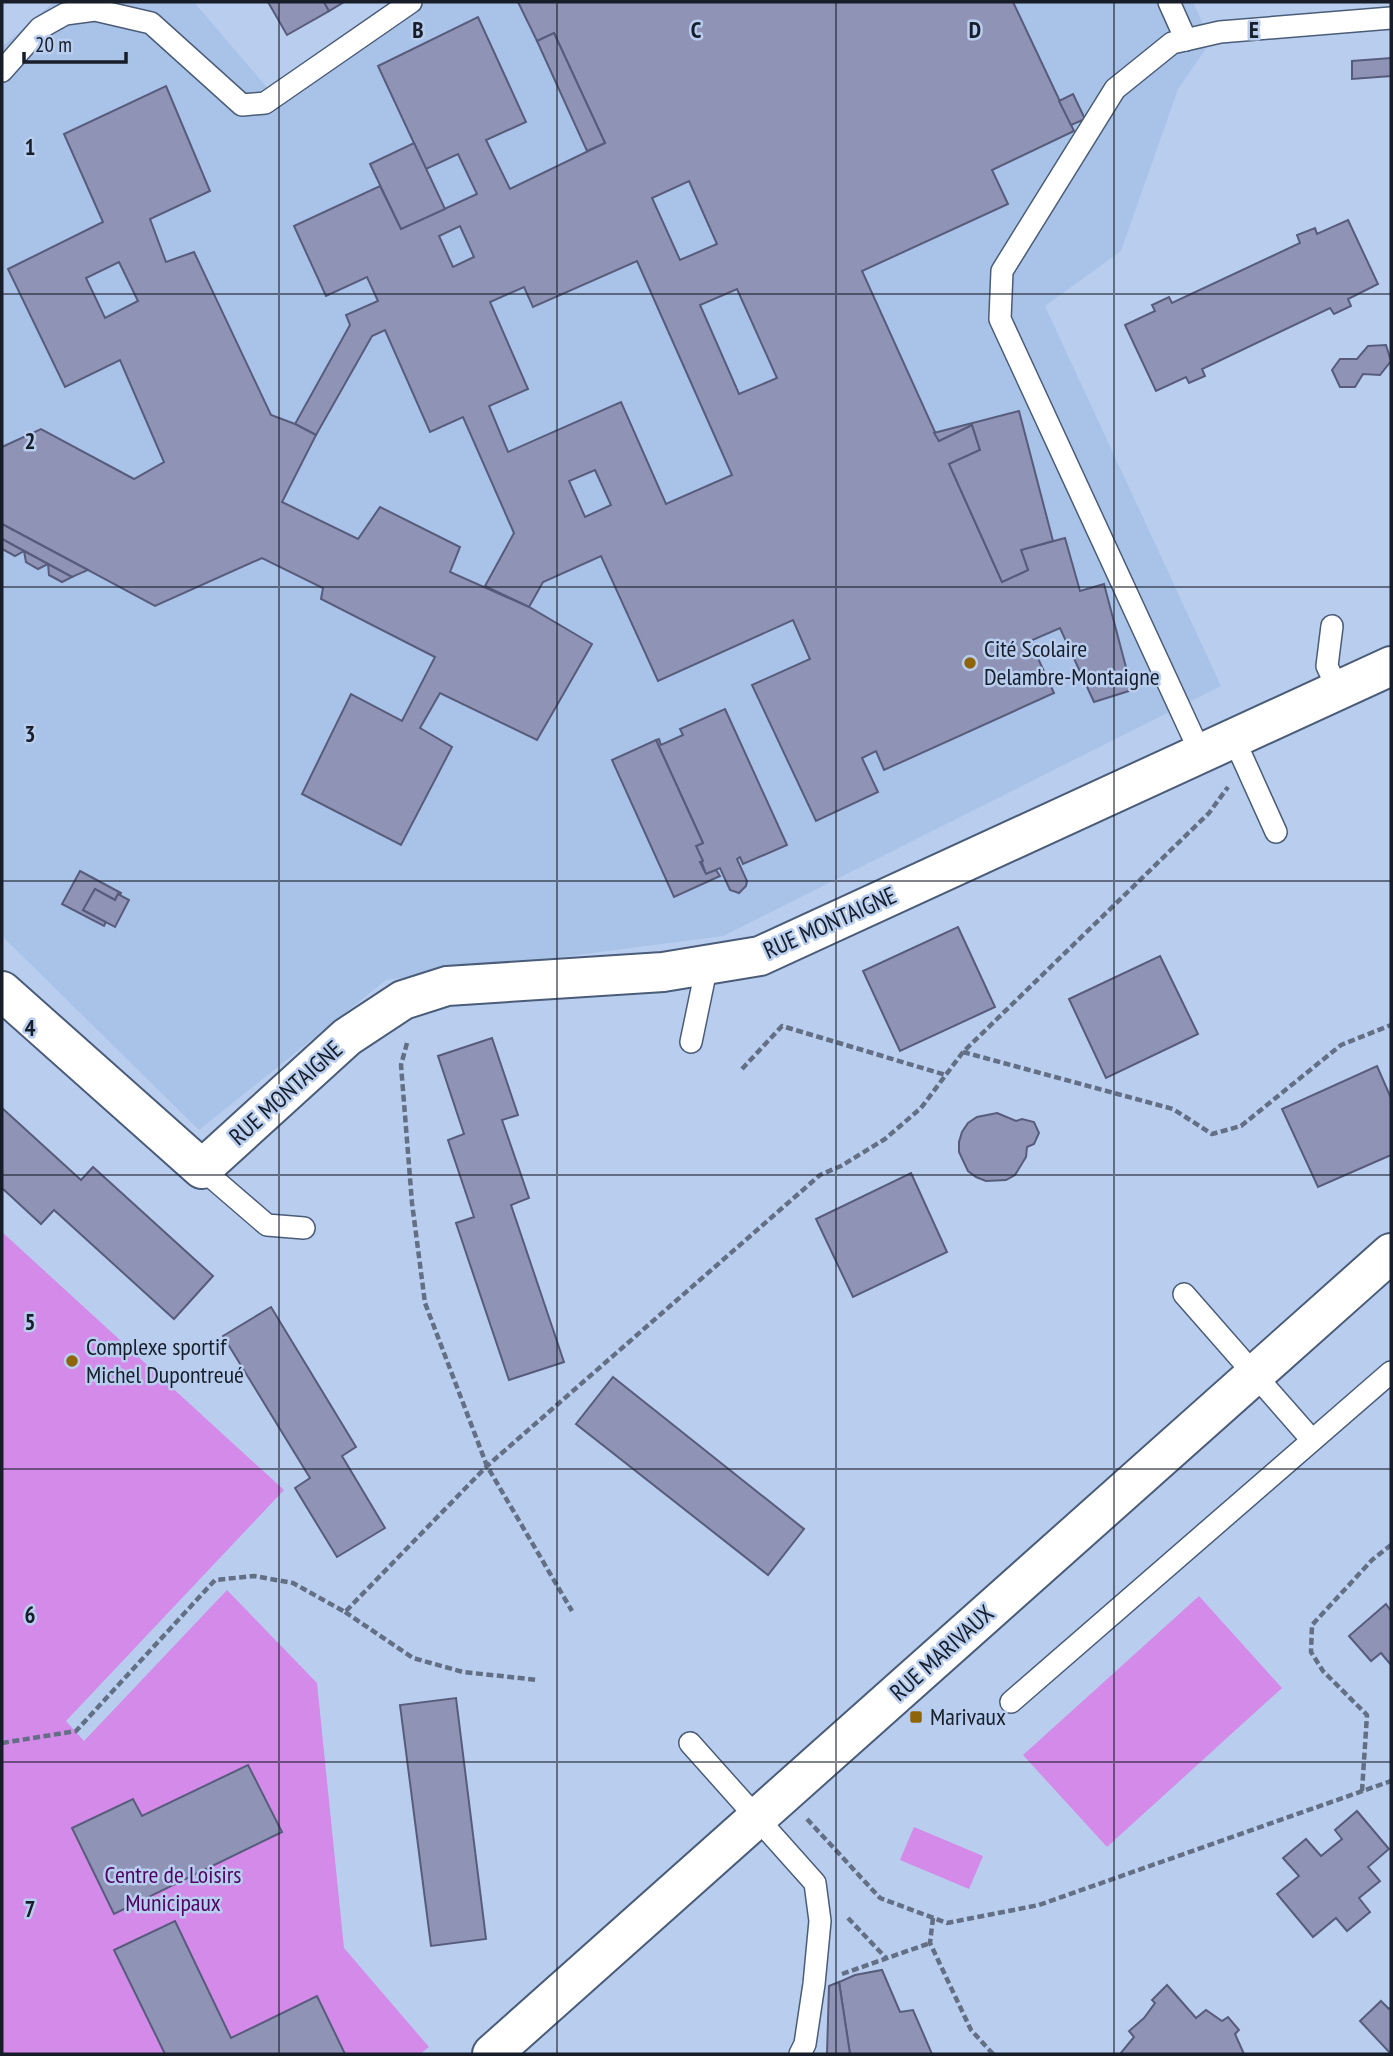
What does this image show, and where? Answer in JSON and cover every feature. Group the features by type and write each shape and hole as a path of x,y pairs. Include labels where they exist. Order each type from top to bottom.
{"street":[{"name":"RUE MONTAIGNE","path":"202,1169 346,1037 403,1000 447,986 663,972 760,956 1227,752 1338,690 1391,666"},
{"path":"2,990 202,1169"},
{"name":"RUE MARIVAUX","path":"492,2054 1391,1253"}],"lane":[{"path":"2,71 40,28 65,14 95,10 151,23 242,105 265,103 411,2"},
{"path":"1169,2 1186,40"},
{"path":"1276,832 1227,752 1000,319 1002,271 1115,89 1172,43 1220,32 1391,18"},
{"path":"1332,626 1327,666 1338,690"},
{"path":"691,1042 707,965"},
{"path":"202,1169 267,1225 304,1228"},
{"path":"1184,1294 1312,1440"},
{"path":"1011,1702 1391,1372"},
{"path":"690,1743 815,1883 820,1921 805,2044 800,2054"}],"path":[{"path":"345,1612 487,1466 820,1175 841,1166 885,1139 920,1108 963,1052 1209,813 1227,752"},
{"path":"403,1000 410,1031 401,1065 412,1203 425,1303 487,1466 572,1611"},
{"path":"963,1052 1174,1110 1212,1134 1241,1126 1341,1045 1391,1025"},
{"path":"742,1069 782,1026 946,1075"},
{"path":"1362,1791 1367,1715 1317,1662 1311,1652 1312,1625 1372,1560 1391,1545"},
{"path":"2,1743 76,1731 215,1580 254,1576 293,1583 345,1612 413,1658 463,1672 538,1680"},
{"path":"802,1814 880,1898 947,1923 1039,1905 1391,1781"},
{"path":"933,1918 930,1943 971,2031 993,2054"},
{"path":"814,1984 930,1943"}],"shaded area":[{"path":"54,2 194,2 271,92 396,2 1193,2 1211,41 1178,89 1121,251 1045,306 1221,686 723,936 386,980 199,1130 2,936 2,47"}],"green space":[{"name":"Centre de Loisirs Municipaux","path":"2,1232 284,1490 66,1721 84,1741 227,1590 317,1683 344,1948 429,2047 420,2054 2,2054"},
{"path":"1199,1596 1282,1688 1107,1847 1023,1755"},
{"path":"914,1827 983,1856 969,1889 900,1860"}],"building":[{"path":"268,2 324,2 329,11 287,35"},
{"path":"324,2 344,2 329,11"},
{"path":"518,2 1013,2 1074,131 992,170 1008,204 862,271 939,441 972,425 980,450 949,464 1002,582 1028,570 1021,550 1065,538 1080,591 1104,584 1132,690 1094,702 1060,628 1030,641 1054,693 884,770 876,751 862,758 878,792 816,821 752,685 810,659 793,620 658,681 601,556 543,582 529,607 485,586 514,533 463,417 430,432 385,330 372,336 316,435 295,424 350,325 346,315 378,301 367,277 326,296 294,226 380,186 401,229 477,194 458,154 426,169 378,66 478,17 526,122 486,140 510,189 605,143 554,33 537,41","holes":["689,181 717,244 680,260 652,198","460,226 474,257 453,267 439,236","637,261 732,475 666,504 621,402 508,452 489,406 528,389 490,302 524,287 533,307","737,289 777,378 739,394 700,305","595,470 611,505 585,517 569,481"]},
{"path":"554,33 605,143 587,151 537,41"},
{"path":"1391,58 1391,76 1352,79 1352,61"},
{"path":"166,86 210,191 150,219 166,262 194,252 271,415 316,435 282,502 358,539 380,507 460,547 450,572 529,607 592,644 537,740 440,693 420,728 452,747 401,845 302,794 351,694 402,721 435,657 321,599 323,588 262,558 155,606 2,524 2,447 41,429 134,479 164,462 120,360 65,387 8,269 103,222 64,134","holes":["119,262 138,301 105,318 86,278"]},
{"path":"1073,94 1085,119 1071,125 1059,101"},
{"path":"414,143 445,209 401,229 370,164"},
{"path":"1348,220 1378,284 1348,299 1351,306 1334,314 1330,308 1202,369 1205,376 1189,383 1186,377 1156,391 1125,325 1155,311 1152,305 1169,297 1172,303 1300,243 1297,235 1315,228 1317,234"},
{"path":"1386,345 1391,361 1380,375 1363,374 1355,387 1340,387 1332,370 1340,359 1357,359 1368,346"},
{"path":"1019,411 1053,541 1021,550 1028,570 1002,582 949,464 980,450 972,425 939,441 934,433"},
{"path":"2,524 88,570 72,577 2,539"},
{"path":"2,539 24,551 15,556 2,549"},
{"path":"24,551 48,564 38,569 26,562"},
{"path":"48,564 72,577 62,582 49,575"},
{"path":"725,709 787,845 743,864 740,857 737,859 747,881 739,893 730,890 720,868 706,874 696,846 703,843 656,740 659,739 661,745 683,735 680,729"},
{"path":"656,740 703,843 696,846 703,861 700,862 706,874 716,870 720,876 674,897 612,760"},
{"path":"80,871 121,893 115,900 95,889 83,910 106,922 104,926 62,904"},
{"path":"95,889 115,900 118,894 129,900 115,927 83,910"},
{"path":"958,927 995,1007 900,1051 863,971"},
{"path":"1160,956 1198,1034 1106,1078 1069,999"},
{"path":"492,1038 518,1115 502,1120 529,1198 511,1205 564,1362 509,1380 456,1223 474,1217 448,1140 464,1134 438,1056"},
{"path":"1377,1066 1391,1098 1391,1155 1318,1187 1282,1109"},
{"path":"2,1108 81,1180 93,1167 213,1276 174,1319 54,1210 41,1224 2,1188"},
{"path":"997,1113 1016,1121 1022,1119 1034,1122 1039,1133 1034,1144 1027,1147 1026,1157 1015,1175 1006,1180 986,1181 968,1171 959,1152 959,1142 968,1123 977,1117"},
{"path":"911,1173 947,1252 853,1297 816,1219"},
{"path":"271,1307 356,1447 342,1456 385,1528 337,1557 295,1488 310,1478 223,1336"},
{"path":"613,1377 804,1529 768,1575 576,1424"},
{"path":"1386,1604 1391,1611 1391,1665 1381,1653 1371,1661 1349,1636"},
{"path":"456,1698 486,1939 431,1946 400,1705"},
{"path":"248,1765 282,1832 114,1914 72,1828 133,1799 142,1816"},
{"path":"1357,1811 1389,1849 1368,1867 1380,1881 1359,1898 1370,1912 1347,1931 1336,1918 1313,1937 1277,1894 1299,1876 1283,1858 1306,1839 1321,1856 1342,1839 1335,1830"},
{"path":"175,1921 231,2038 317,1996 345,2054 165,2054 114,1950"},
{"path":"882,1970 900,2012 913,2010 932,2054 850,2054 839,1982 855,1975"},
{"path":"839,1982 850,2054 827,2054 829,1986"},
{"path":"1167,1985 1196,2018 1206,2010 1222,2021 1228,2017 1239,2030 1235,2034 1244,2054 1120,2054 1134,2037 1129,2031 1144,2018 1155,2003 1152,2000"},
{"path":"1381,2001 1389,2009 1391,2007 1391,2054 1360,2021"}],"place":[{"name":"Cité Scolaire Delambre-Montaigne","path":"970,663"},
{"name":"Complexe sportif Michel Dupontreué","path":"72,1361"},
{"name":"Marivaux","path":"916,1717"}]}
